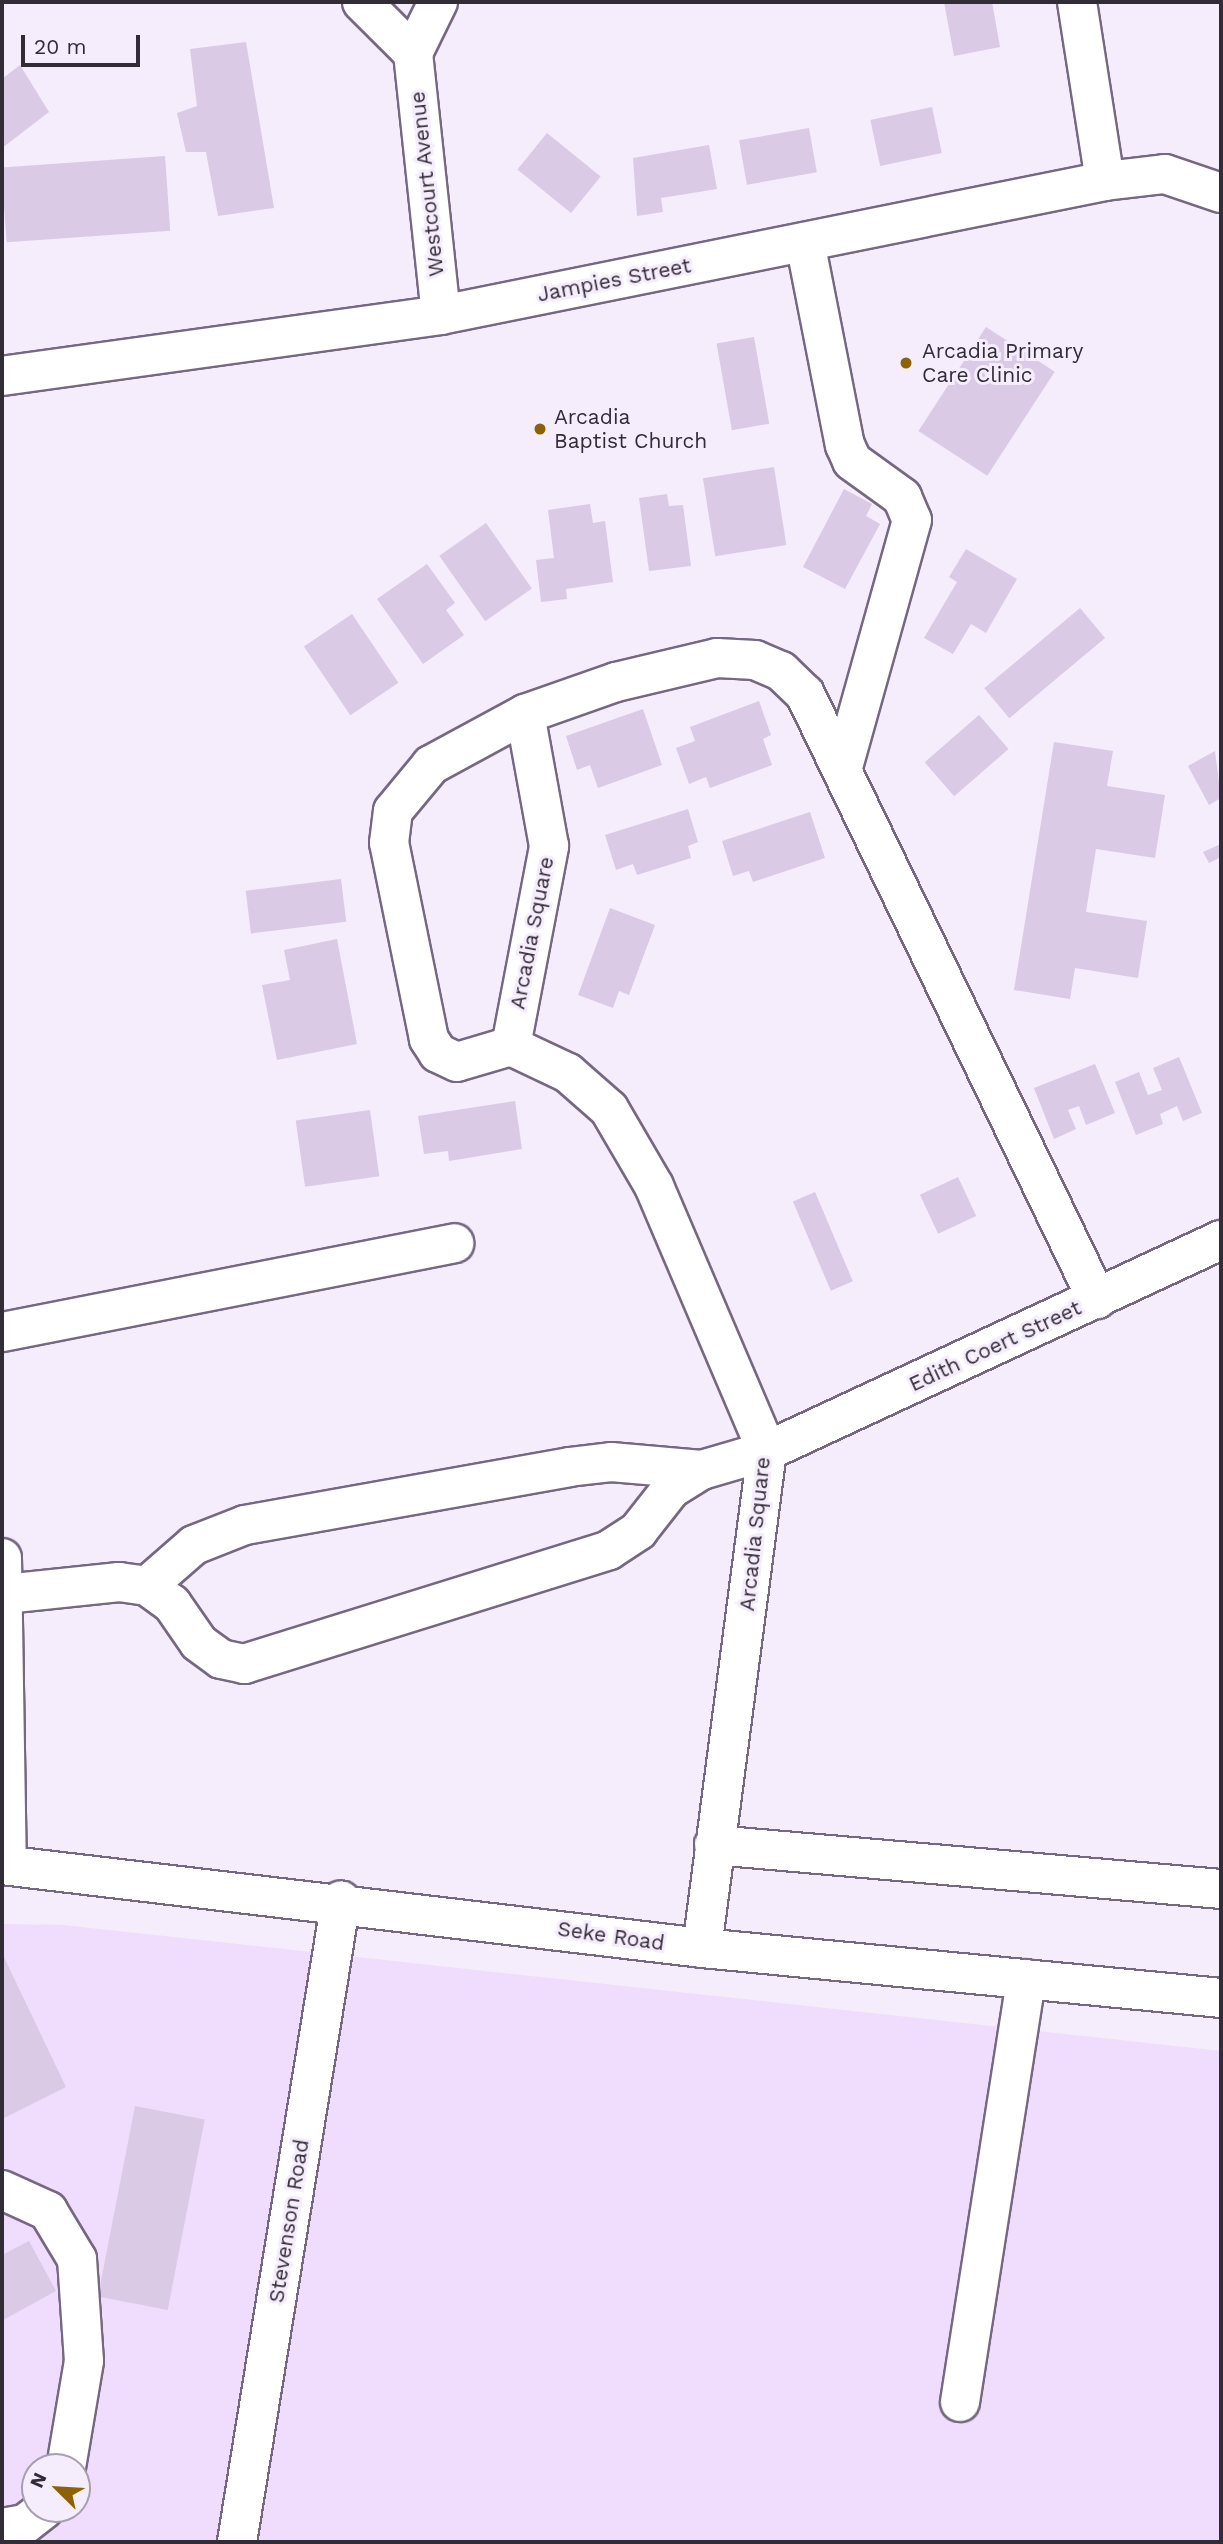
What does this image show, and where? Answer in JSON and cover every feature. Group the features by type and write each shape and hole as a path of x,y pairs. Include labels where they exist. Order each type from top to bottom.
{"street":[{"path":"362,2 413,53 438,2"},
{"path":"1077,2 1105,181"},
{"name":"Westcourt Avenue","path":"413,53 441,315"},
{"name":"Jampies Street","path":"2,376 441,315 1105,181 1165,174 1221,193"},
{"path":"805,242 845,445 852,461 901,496 912,520 842,770"},
{"path":"511,1046 457,1062 438,1053 429,1039 389,843 393,811 431,765 525,714 616,682 717,658 755,660 781,671 805,694 1097,1299"},
{"name":"Arcadia Square","path":"525,714 549,846 511,1046 568,1073 610,1109 654,1186 767,1451 702,1948"},
{"path":"2,1332 454,1243"},
{"name":"Edith Coert Street","path":"702,1470 767,1451 1097,1299 1218,1249"},
{"path":"147,1586 194,1545 245,1525 569,1467 611,1462 702,1470"},
{"path":"4,1865 4,1576 147,1586 172,1604 199,1643 221,1659 244,1664 609,1549 638,1531 671,1489 702,1470"},
{"path":"714,1844 1221,1889"},
{"name":"Seke Road","path":"4,1865 341,1900 702,1948 1221,1998"},
{"name":"Stevenson Road","path":"237,2542 341,1900"},
{"path":"960,2402 1026,1979"},
{"path":"2,2190 48,2211 77,2259 84,2361 68,2453"},
{"path":"2,2528 26,2523"}],"shaded area":[{"path":"2,1924 63,1925 1221,2051 1221,2542 2,2542"}],"building":[{"path":"944,2 992,2 1000,47 954,56"},
{"path":"246,42 274,208 218,216 206,152 186,152 177,113 197,106 190,49"},
{"path":"20,65 49,112 2,148 2,79"},
{"path":"932,107 942,153 880,166 870,120"},
{"path":"809,128 817,172 747,185 739,140"},
{"path":"547,133 601,176 571,213 517,170"},
{"path":"709,145 717,189 661,198 663,212 637,216 633,158"},
{"path":"165,156 170,231 7,242 2,167"},
{"path":"986,327 1055,372 987,476 918,431"},
{"path":"754,337 769,424 732,430 717,344"},
{"path":"774,467 786,545 715,556 703,478"},
{"path":"844,489 872,504 866,516 880,524 845,589 803,567"},
{"path":"667,494 669,506 683,505 691,566 649,571 639,498"},
{"path":"590,504 593,523 605,521 613,582 566,589 567,599 541,602 536,560 554,558 548,510"},
{"path":"486,523 532,589 485,621 439,556"},
{"path":"966,549 1017,579 986,633 971,624 953,654 924,638 957,582 949,577"},
{"path":"427,564 455,603 446,610 464,635 423,664 377,599"},
{"path":"1080,608 1105,638 1009,718 984,688"},
{"path":"352,614 398,683 350,715 304,646"},
{"path":"759,701 771,735 763,739 772,765 710,788 706,777 689,784 676,748 695,741 690,727"},
{"path":"643,709 662,765 598,788 590,765 577,770 566,736"},
{"path":"979,715 1009,749 954,796 925,762"},
{"path":"1054,742 1113,751 1107,786 1165,795 1155,858 1096,849 1086,912 1147,921 1138,978 1075,968 1070,999 1014,990"},
{"path":"1215,751 1221,798 1209,805 1188,766"},
{"path":"688,809 698,842 688,846 691,858 637,875 633,864 616,870 605,835"},
{"path":"810,812 825,858 753,882 749,871 733,876 722,841"},
{"path":"1221,844 1221,857 1209,863 1203,852"},
{"path":"341,879 346,922 251,933 246,891"},
{"path":"610,908 655,925 629,995 619,991 613,1008 578,995"},
{"path":"337,939 357,1044 277,1060 262,985 290,980 284,950"},
{"path":"1179,1057 1202,1113 1183,1121 1177,1106 1160,1114 1163,1124 1136,1135 1115,1082 1139,1072 1148,1095 1162,1090 1153,1068"},
{"path":"1095,1064 1115,1113 1086,1125 1079,1106 1068,1110 1076,1129 1054,1139 1034,1088"},
{"path":"515,1101 522,1149 449,1161 448,1151 424,1154 418,1116"},
{"path":"370,1110 379,1176 305,1187 296,1120"},
{"path":"958,1177 976,1216 938,1234 920,1195"},
{"path":"815,1192 853,1281 831,1291 793,1201"},
{"path":"2,1953 66,2087 2,2119"},
{"path":"135,2106 205,2120 168,2310 98,2296"},
{"path":"29,2241 56,2291 3,2320 2,2255"}],"place":[{"name":"Arcadia Primary Care Clinic","path":"906,363"},
{"name":"Arcadia Baptist Church","path":"540,429"}]}
